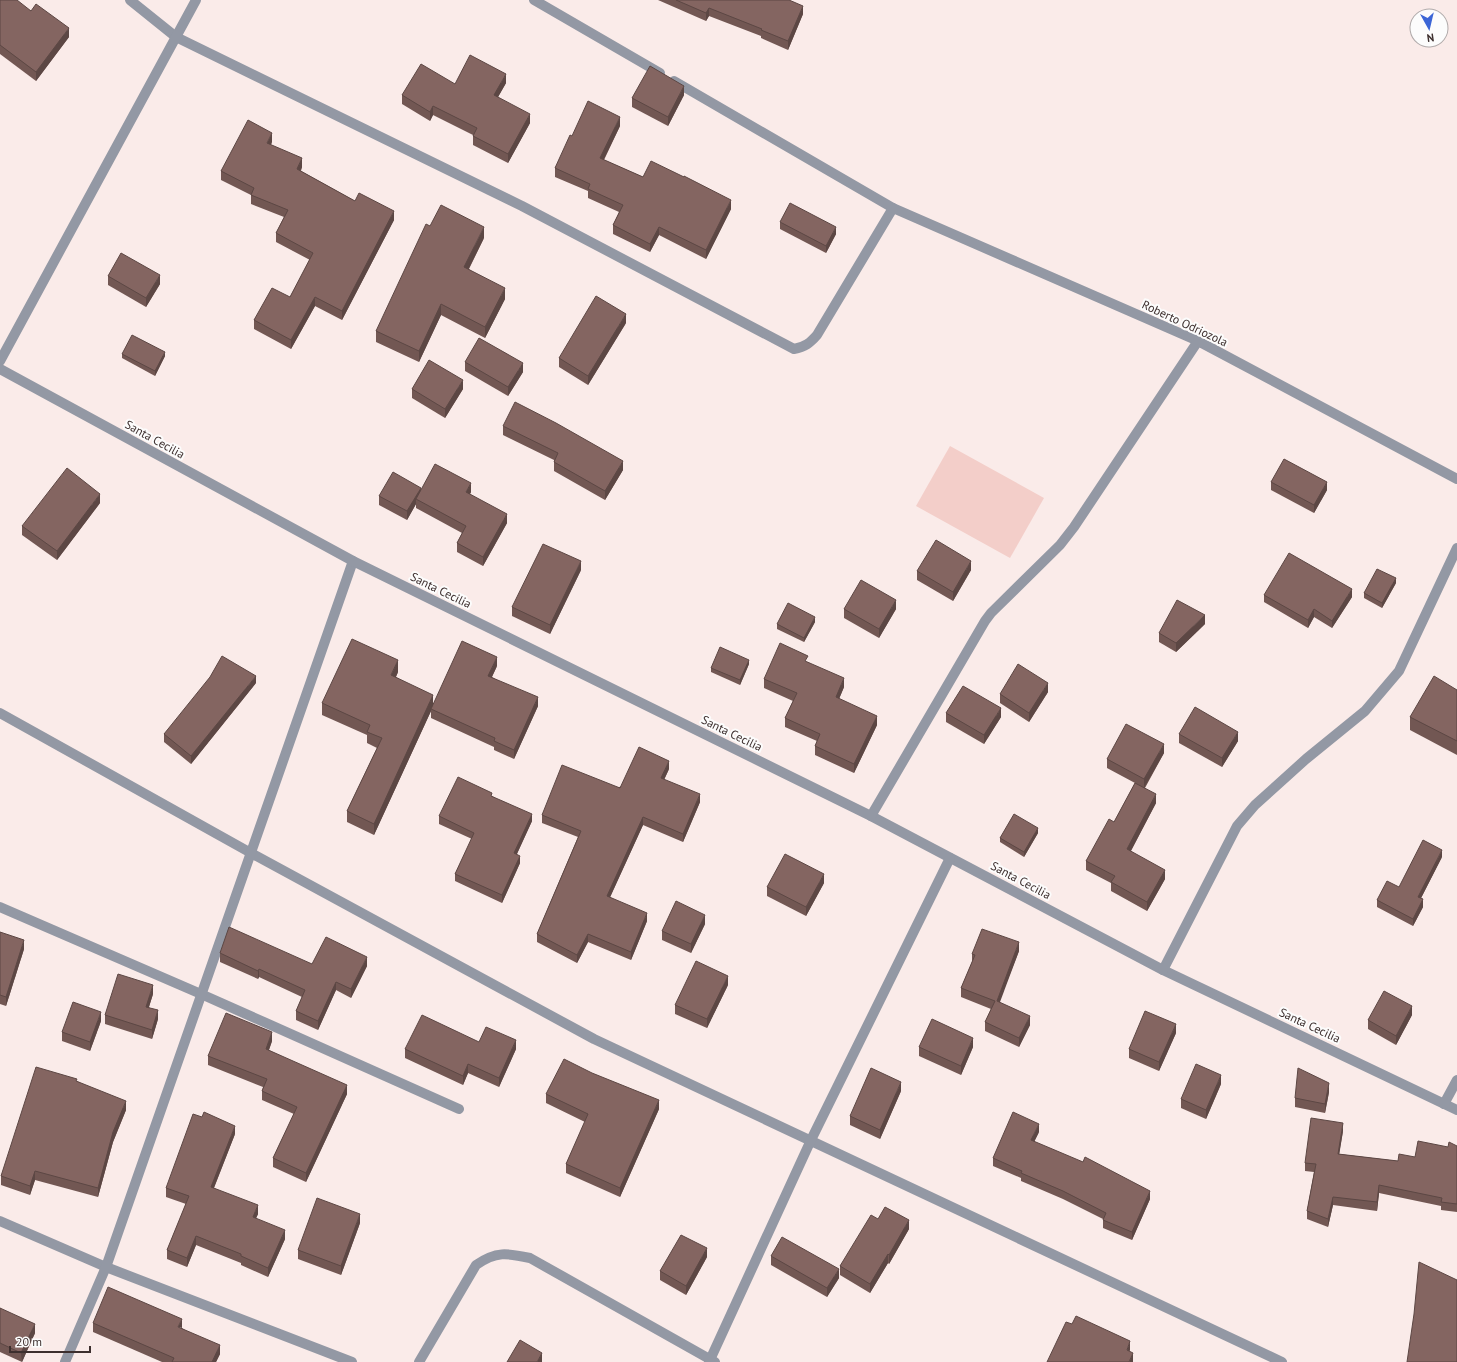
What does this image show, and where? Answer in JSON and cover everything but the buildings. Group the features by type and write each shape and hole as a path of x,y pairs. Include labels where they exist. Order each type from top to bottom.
{"street":[{"path":"130,0 176,37 522,206 794,349 803,347 810,343 817,335 893,208"},
{"path":"0,361 196,0"},
{"name":"Roberto Odriozola","path":"534,0 893,208 1198,341 1457,479"},
{"path":"871,816 991,612 1060,545 1074,527 1198,341"},
{"name":"Santa Cecilia","path":"0,369 352,561 871,816 1163,970 1457,1110"},
{"path":"1163,970 1237,826 1255,805 1306,758 1365,711 1399,671 1457,548"},
{"path":"65,1362 106,1267 352,561"},
{"path":"0,713 251,853 594,1039 812,1140 1282,1362"},
{"path":"419,1362 476,1265 484,1259 501,1253 510,1253 530,1258 711,1361 812,1140 950,858"},
{"path":"0,907 201,994 459,1109"},
{"path":"1444,1104 1457,1080"},
{"path":"0,1221 106,1267 352,1362"}],"shaded area":[{"path":"950,446 1044,498 1010,558 916,506"}]}
